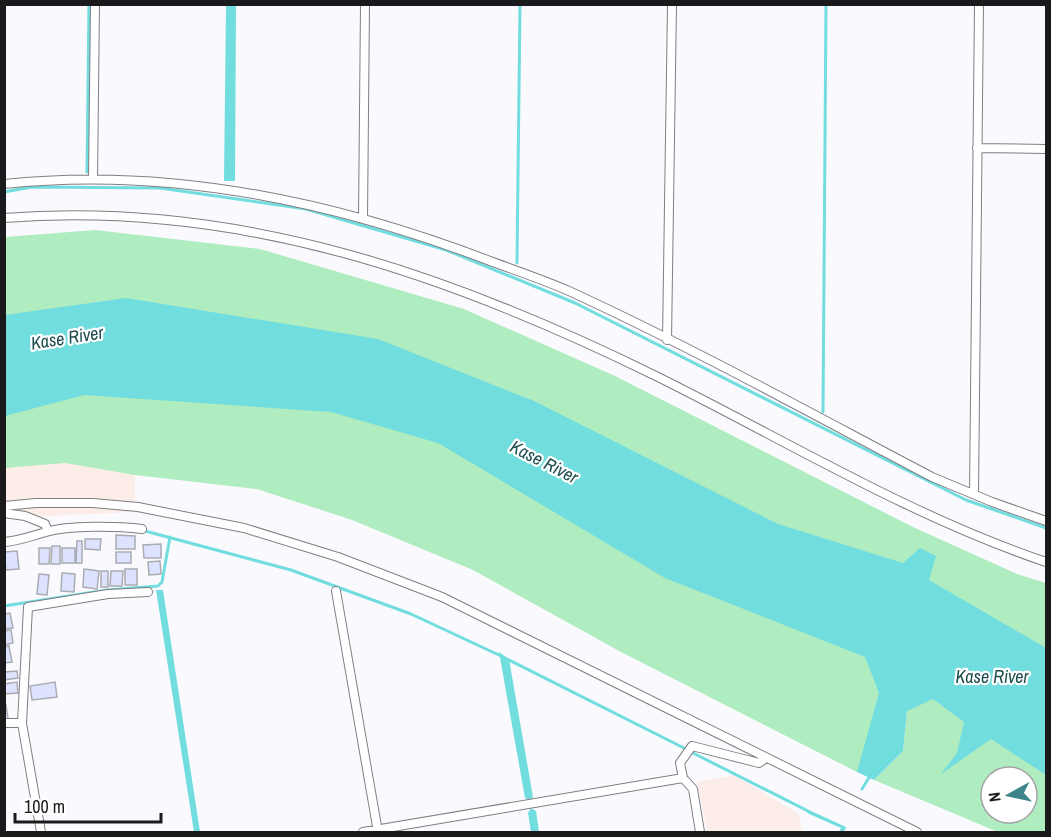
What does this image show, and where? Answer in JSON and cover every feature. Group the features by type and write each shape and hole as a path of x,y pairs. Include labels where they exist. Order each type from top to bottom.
{"street":[{"path":"93,179 95,4"},
{"path":"363,219 365,4"},
{"path":"668,340 672,4"},
{"path":"974,494 979,4"},
{"path":"977,148 1047,149"},
{"path":"4,184 93,179 137,180 243,191 304,202 438,241 567,290 932,477 1047,521"},
{"path":"4,218 108,214 190,220 266,234 392,267 482,297 562,331 659,377 912,508 962,530 1047,562"},
{"path":"4,506 58,503 138,507 244,528 338,557 442,597 917,832"},
{"path":"4,513 25,516 45,524 48,531"},
{"path":"4,542 21,541 48,531 122,527 142,530"},
{"path":"336,591 378,831"},
{"path":"41,832 22,723 28,607 108,594 148,592"},
{"path":"4,723 22,723"},
{"path":"700,832 693,789 683,778 680,763 692,746 759,763 766,758"},
{"path":"363,832 683,778"}],"shaded area":[{"path":"4,364 135,475 135,512 5,518"},
{"path":"734,775 799,814 802,832 707,832 697,782"}],"green space":[{"path":"95,230 260,249 464,309 615,376 913,527 1017,574 1046,583 1046,668 900,579 529,412 5,328 5,237"},
{"path":"81,387 334,402 452,440 882,656 887,687 869,755 857,772 621,652 473,570 352,520 257,489 135,475 65,463 5,468 5,405"},
{"path":"929,685 1046,762 1046,832 998,832 981,825 1039,825 1039,765 979,765 979,824 874,780 903,751 907,711"}],"water":[{"path":"226,5 236,5 235,181 224,181"},
{"name":"Kase River","path":"126,298 378,339 534,401 778,524 903,563 920,548 936,556 929,580 1046,648 1046,775 1039,770 1039,765 1031,765 991,739 941,774 957,753 964,722 933,699 907,711 903,751 874,780 857,772 879,693 865,657 665,578 438,443 331,412 84,395 5,416 5,315"},
{"path":"156,590 163,590 200,832 194,832"},
{"path":"499,652 509,659 533,797 530,801 525,798"},
{"path":"531,808 536,811 539,832 531,832 528,813"},
{"path":"809,810 846,827 844,832 839,832 841,828 807,813"}],"building":[{"path":"116,535 135,536 135,549 116,549"},
{"path":"85,539 101,539 100,550 85,549"},
{"path":"77,541 82,541 82,563 76,563"},
{"path":"161,544 161,558 144,558 143,545"},
{"path":"52,546 60,546 60,564 51,564"},
{"path":"39,548 50,548 49,564 39,564"},
{"path":"62,548 75,548 75,563 62,563"},
{"path":"17,551 19,569 6,570 4,552"},
{"path":"116,552 131,552 131,563 116,563"},
{"path":"160,561 161,574 149,575 148,562"},
{"path":"84,569 99,571 97,589 83,587"},
{"path":"125,569 137,569 137,585 125,585"},
{"path":"101,571 108,571 108,587 101,587"},
{"path":"111,571 123,571 122,586 110,586"},
{"path":"62,573 75,574 74,592 61,591"},
{"path":"39,574 49,575 47,595 37,594"},
{"path":"10,613 13,628 4,629 4,614"},
{"path":"11,630 13,643 4,645 4,631"},
{"path":"9,646 12,662 4,663 4,647"},
{"path":"17,671 18,678 4,680 4,672"},
{"path":"17,682 18,693 4,694 4,684"},
{"path":"55,682 57,697 32,700 30,686"},
{"path":"6,705 8,719 4,720 4,706"}],"waterway":[{"path":"87,172 89,4"},
{"path":"517,263 520,4"},
{"path":"823,412 826,4"},
{"path":"4,192 32,187 160,188 306,209 446,250 575,303 966,500 1046,528"},
{"path":"145,531 291,570 411,614 501,656"},
{"path":"4,606 107,590 158,586 162,582 170,537"},
{"path":"507,659 684,748"},
{"path":"693,753 808,811"},
{"path":"862,789 870,776"}]}
